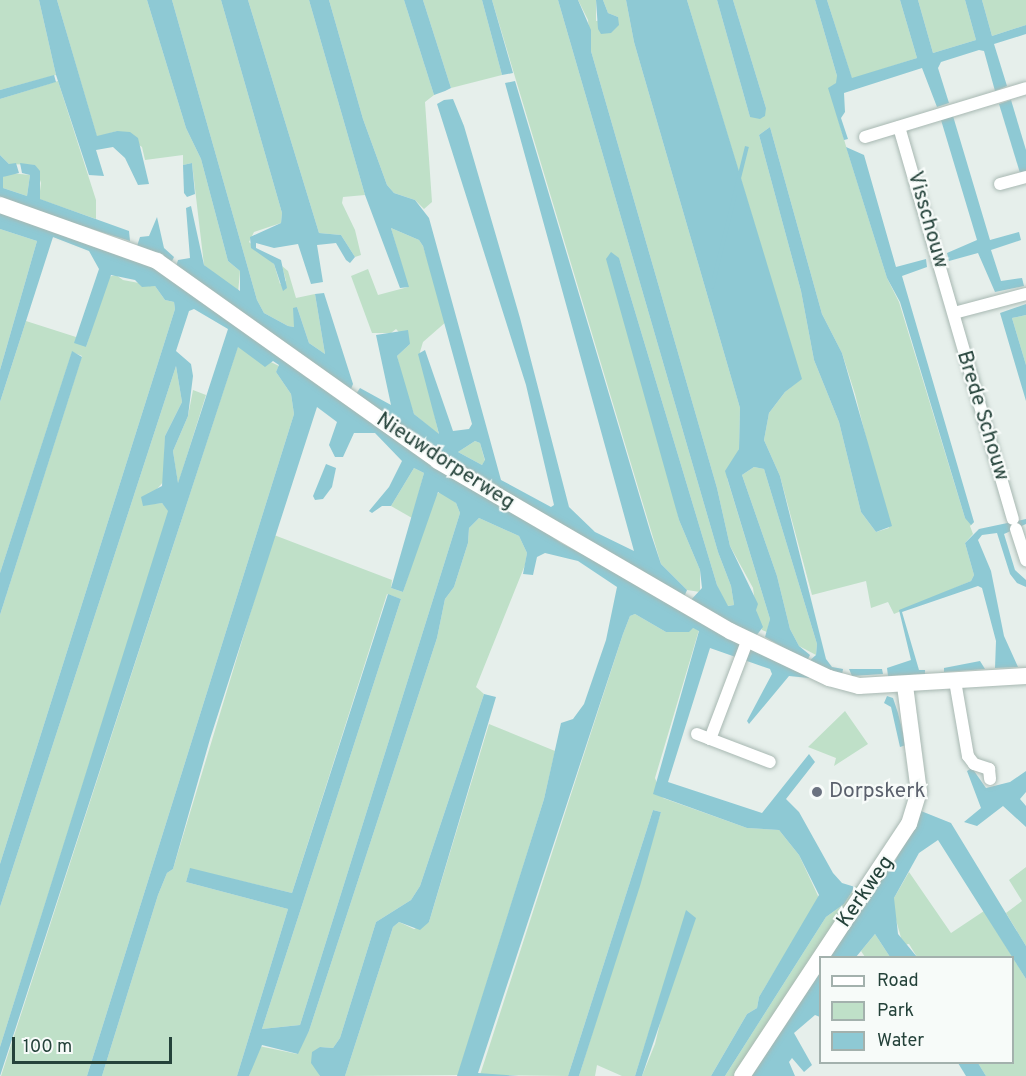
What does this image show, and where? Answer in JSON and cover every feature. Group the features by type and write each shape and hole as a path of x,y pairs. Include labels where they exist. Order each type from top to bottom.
{"street":[{"path":"865,137 1026,88"},
{"name":"Visschouw","path":"899,126 954,314"},
{"path":"1000,184 1026,177"},
{"name":"Nieuwdorperweg","path":"0,205 157,261 438,461 748,639 841,683 905,685 1026,676"},
{"path":"954,314 1026,294"},
{"name":"Brede Schouw","path":"954,314 953,321 1026,561"},
{"path":"710,739 748,639"},
{"path":"956,681 968,756 974,764 989,770 990,779"},
{"name":"Kerkweg","path":"822,956 909,824 919,792 905,685"},
{"path":"697,735 770,762"},
{"name":"Kerkweg","path":"742,1076 819,960"}],"green space":[{"path":"0,0 39,0 56,75 0,90"},
{"path":"57,0 147,0 186,128 201,159 228,261 240,271 238,293 204,265 192,163 183,165 183,155 145,160 142,147 117,131 97,137"},
{"path":"172,0 221,0 282,213 281,223 254,232 249,242 274,264 280,284 286,281 282,266 288,271 296,298 315,294 325,354 309,343 297,307 294,327 288,326 264,313 257,300"},
{"path":"248,0 309,0 365,195 343,197 342,203 355,230 361,255 355,257 341,235 319,233"},
{"path":"329,0 404,0 434,95 425,102 432,202 424,209 415,200 394,193 387,185 363,119"},
{"path":"423,0 482,0 502,75 451,88"},
{"path":"492,0 558,0 718,552 731,586 734,605 727,606 717,585 619,258 679,520 700,570 700,592 687,590 661,564"},
{"path":"578,0 596,0 596,21 618,17 608,13 603,0 626,0 634,42 740,408 739,449 727,478 770,619 767,632 762,630 757,617 753,588 730,546 717,488 591,51 588,20"},
{"path":"687,0 717,0 750,117 766,108 733,0 815,0 837,76 837,83 829,88 848,153 887,278 899,302 965,518 974,522 970,526 973,534 965,543 974,575 971,581 894,614 888,602 871,608 866,581 812,595 780,476 764,440 769,413 785,392 801,379","holes":["770,127 822,314 842,353 855,394 889,528 876,532 861,512 839,422 814,360 801,291 759,135"]},
{"path":"827,0 900,0 917,58 852,79"},
{"path":"918,0 965,0 976,40 933,53"},
{"path":"982,0 1026,0 1026,25 992,36"},
{"path":"58,81 96,200 96,219 39,199 41,183 35,165 9,164 0,155 0,99"},
{"path":"10,173 30,175 27,196 3,188 3,177"},
{"path":"391,228 419,240 423,246 447,321 423,342 420,352 439,435 414,414 404,386 397,356 410,344 396,329 391,333 372,333 351,276 368,269 378,295 408,287"},
{"path":"0,229 37,241 0,370"},
{"path":"116,275 123,280 155,286 165,300 174,302 175,309 0,864 0,615 82,356 72,352 0,573 0,402 26,321 76,337 86,347 108,277"},
{"path":"1026,315 1026,365 1012,318"},
{"path":"238,346 279,366 276,372 291,394 294,414 87,1076 1,1076"},
{"path":"176,366 182,402 165,436 164,481 143,505 162,503 169,511 0,1047 0,907"},
{"path":"193,390 206,395 178,484 173,451 188,416"},
{"path":"475,441 480,443 485,461 482,465 458,452"},
{"path":"754,467 764,469 817,644 816,655 799,646 790,629 777,576 742,475"},
{"path":"414,468 424,473 412,518 391,506"},
{"path":"441,491 456,503 460,513 300,1025 262,1029 401,599 387,594 292,893 190,869 186,882 288,909 237,1076 102,1076 158,895 167,873 173,869 274,535 392,580 391,588 403,592 434,496"},
{"path":"479,518 519,536 527,553 525,565 476,687 484,694 420,886 411,900 376,922 340,1038 333,1048 320,1047 316,1067 320,1076 249,1076 259,1046 297,1054 309,1031 437,638 445,599 454,587 468,543 469,528"},
{"path":"635,614 666,632 693,628 699,630 655,778 663,798 747,828 779,830 799,855 819,898 759,997 757,1008 747,1014 711,1076 642,1076 655,1044 687,911 635,1076 622,1076 597,1065 595,1076 579,1076 661,812 653,810 568,1076 480,1075 623,634 630,616"},
{"path":"845,711 868,744 834,766 836,758 808,747"},
{"path":"489,724 555,751 544,799 458,1075 345,1076 393,927 399,922 414,929 429,922"},
{"path":"895,861 832,956 819,956 819,975 752,1076 725,1076 826,917 844,904 855,887"},
{"path":"1026,867 1026,946 1006,913 1022,901 1009,880"},
{"path":"909,872 951,933 984,911 1012,956 916,956 909,944 903,945 893,909 894,898"},
{"path":"875,934 889,956 864,956 861,951"},
{"path":"1014,960 1026,979 1026,1076 986,1076 979,1064 1014,1064"}],"water":[{"path":"39,0 57,0 97,136 117,131 130,132 138,138 149,184 138,185 125,158 113,147 96,150 104,176 89,175 56,75"},
{"path":"147,0 172,0 257,300 264,313 288,326 294,327 293,308 297,307 309,343 325,354 315,294 324,293 353,384 351,389 176,266 178,260 190,258 186,208 191,206 204,265 240,291 240,271 228,261 201,159 186,128"},
{"path":"221,0 248,0 319,233 341,235 355,257 350,263 336,243 317,245 323,282 311,284 298,244 274,248 256,243 256,248 281,260 287,288 283,291 274,264 251,248 250,237 281,223 282,213"},
{"path":"309,0 329,0 363,119 387,185 394,193 415,200 429,218 501,480 551,507 554,505 526,385 437,104 444,100 453,99 464,126 520,318 569,507 595,532 634,551 505,83 515,81 651,534 661,564 687,590 684,597 437,453 356,394 360,388 391,405 376,335 408,330 410,344 397,356 414,414 439,434 418,354 425,350 453,431 469,429 472,424 423,246 419,240 391,228 409,287 400,288 365,195","holes":["475,441 480,443 485,460 482,465 458,452"]},
{"path":"404,0 423,0 451,88 445,91 434,95"},
{"path":"482,0 492,0 513,73 502,75"},
{"path":"558,0 578,0 591,30 591,51 717,488 730,546 758,604 756,610 763,627 756,636 689,602 702,588 700,570 679,520 606,259 611,252 619,258 717,585 728,606 734,605 731,586 718,552"},
{"path":"596,0 603,0 608,13 618,17 619,25 611,33 601,34 598,29"},
{"path":"626,0 687,0 802,379 785,392 769,413 764,440 780,476 826,659 832,667 843,669 842,675 808,662 816,655 817,644 764,469 754,467 742,475 777,576 790,629 799,646 810,655 807,661 765,637 770,619 725,471 739,449 740,408 634,42"},
{"path":"717,0 733,0 766,108 765,116 760,119 750,117"},
{"path":"815,0 827,0 852,78 917,58 900,0 918,0 933,53 976,40 965,0 982,0 992,36 1026,25 1026,34 994,44 1007,86 995,91 984,51 979,50 941,62 938,68 949,103 937,107 922,68 844,93 845,112 841,118 848,139 844,140 828,88 836,83 837,76"},
{"path":"54,75 56,82 0,99 0,90"},
{"path":"1011,100 1026,150 1026,172 1020,173 999,104"},
{"path":"953,116 990,240 1019,232 1021,240 991,250 1001,281 1022,278 1024,286 995,292 978,253 949,261 947,253 977,240 941,120"},
{"path":"770,127 822,314 842,353 892,526 876,532 861,512 839,422 814,360 801,291 759,135"},
{"path":"745,146 749,147 714,289 710,288"},
{"path":"846,147 864,155 896,267 926,259 927,267 902,276 974,522 971,525 965,518 900,302 887,278"},
{"path":"0,155 9,164 16,163 19,173 3,177 3,188 27,196 30,175 22,173 20,163 35,165 40,171 40,199 129,231 130,241 0,200"},
{"path":"192,163 195,194 187,197 184,193 183,165"},
{"path":"0,210 168,272 561,543 810,674 809,678 789,676 749,724 747,721 772,674 770,669 710,648 668,782 762,813 809,754 815,762 786,799 799,812 833,873 842,883 855,887 844,904 826,917 725,1076 711,1076 747,1014 757,1008 759,997 819,895 799,855 779,830 747,828 653,794 699,631 693,628 689,632 666,632 635,614 630,616 623,634 478,1073 519,1076 457,1076 544,799 561,723 573,719 584,704 606,640 617,587 578,561 545,553 537,557 533,575 523,574 527,553 519,536 479,518 469,528 468,543 454,587 445,599 437,638 309,1031 298,1054 262,1045 249,1076 237,1076 288,909 186,882 190,868 292,893 388,594 401,599 262,1029 300,1025 460,513 456,503 438,492 403,592 391,588 424,473 414,468 391,506 382,506 372,513 369,511 389,487 402,461 375,433 354,433 343,457 335,457 329,445 337,422 317,407 210,739 173,869 167,873 158,895 102,1076 87,1076 294,414 291,394 276,372 279,365 273,361 265,367 238,347 0,1076 0,1047 168,511 162,503 143,506 141,497 162,486 165,436 182,402 176,366 0,907 0,864 175,309 174,302 165,300 155,286 142,287 135,280 111,275 86,347 74,343 99,269 89,251 53,237 0,402 0,370 37,241 0,229","holes":["194,309 228,329 178,483 173,451 188,416 193,376 191,364 176,351 189,311"]},
{"path":"157,217 164,248 174,257 172,261 137,246 140,237 149,236"},
{"path":"1026,304 1026,315 1012,318 1026,365 1026,401 1000,313"},
{"path":"72,351 82,357 0,615 0,573"},
{"path":"326,464 336,468 332,487 323,499 315,500 313,496"},
{"path":"1026,519 1026,524 1004,534 1015,570 1026,580 1026,587 1017,583 1010,574 997,533 982,535 978,540 991,571 1004,636 1018,667 995,668 996,641 982,588 978,586 902,612 919,670 925,670 925,674 888,676 887,668 911,660 899,610 971,581 974,575 965,543 979,529"},
{"path":"980,661 985,669 944,672 944,668"},
{"path":"849,669 882,669 883,674 852,676"},
{"path":"484,694 496,697 429,922 420,930 399,922 393,927 345,1076 320,1076 311,1063 312,1052 320,1047 333,1048 340,1038 376,922 411,900 420,886"},
{"path":"887,696 893,698 898,713 906,745 900,747 891,707 884,703"},
{"path":"972,768 986,788 1010,782 1026,771 1026,792 1020,799 1026,806 1026,827 1003,806 977,826 964,822 981,808 967,771"},
{"path":"653,810 661,812 640,886 579,1076 568,1076"},
{"path":"921,811 951,823 1026,946 1026,979 1014,960 1014,956 1011,956 938,840 919,853 894,898 898,934 916,956 889,956 875,934 857,956 829,956 895,861"},
{"path":"686,910 696,918 642,1076 635,1076"},
{"path":"819,971 819,1017 815,1015 794,1033 812,1065 804,1072 792,1058 789,1062 795,1076 752,1076"},
{"path":"959,1064 979,1064 986,1076 966,1076"}],"place":[{"name":"Dorpskerk","path":"817,792"}]}
